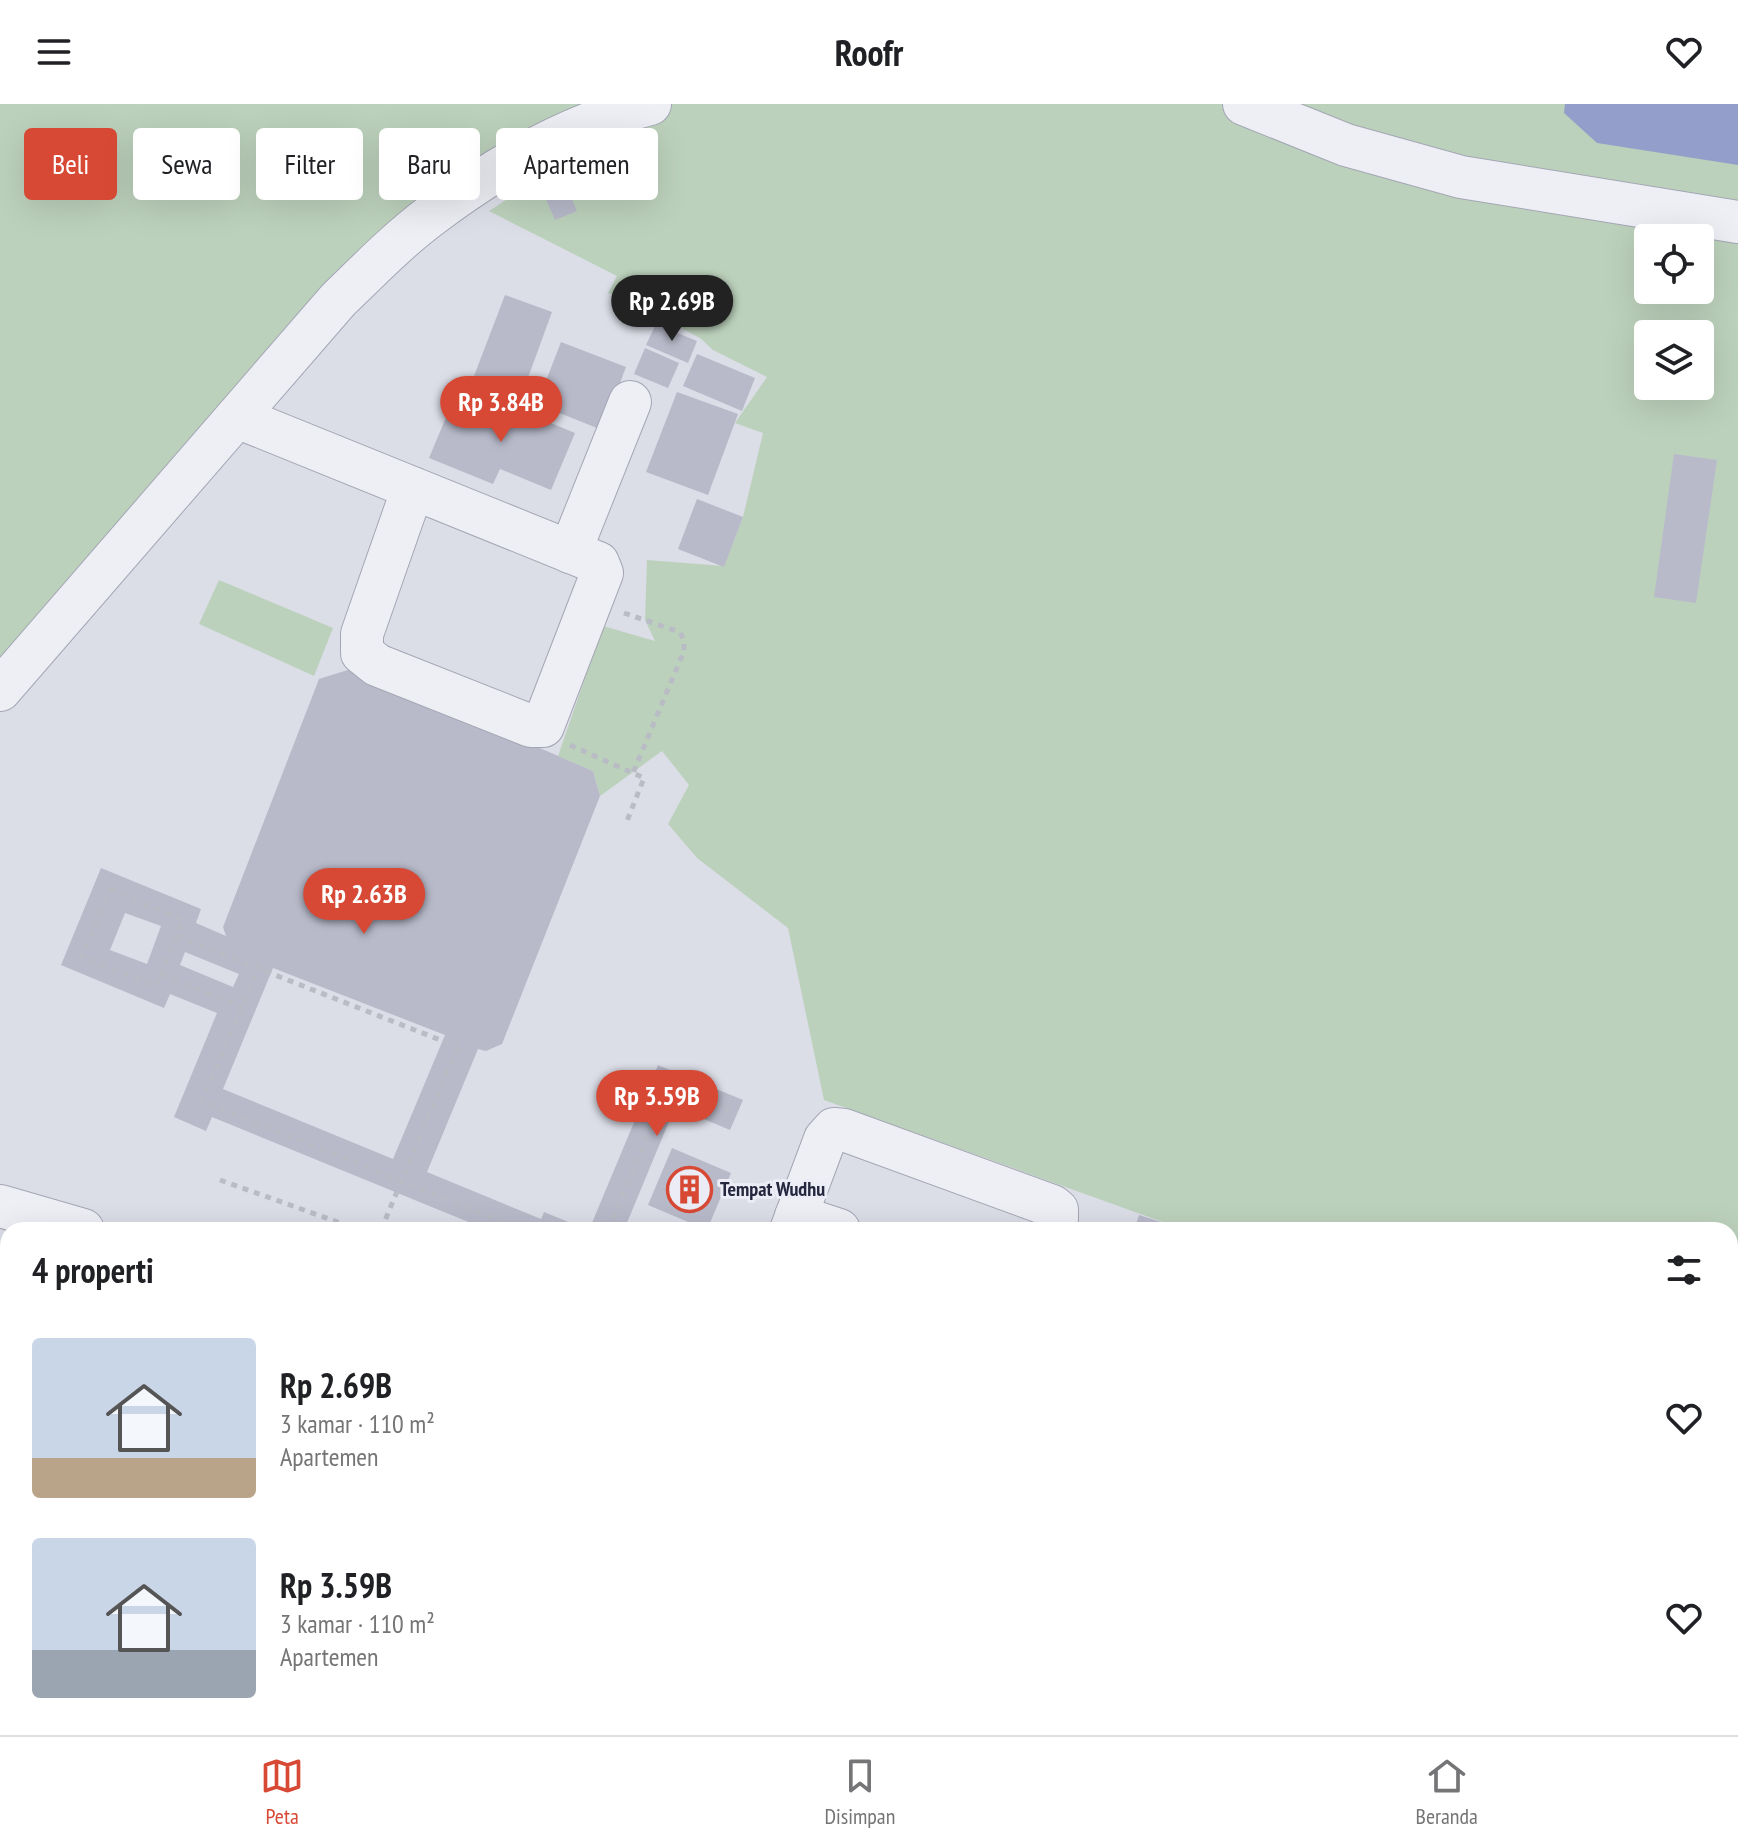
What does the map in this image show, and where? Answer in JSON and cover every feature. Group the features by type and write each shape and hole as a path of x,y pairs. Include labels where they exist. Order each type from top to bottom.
{"street":[{"path":"0,690 338,300 389,250 432,214 484,179 556,139 624,111 650,104"},
{"path":"1244,104 1346,145 1461,177 1738,222"},
{"path":"570,552 630,402"},
{"path":"237,417 413,488 570,552 598,563 602,573 543,726 531,726 377,665 362,653 362,634 413,488"},
{"path":"794,1222 825,1139 834,1129 1052,1206 1057,1210 1056,1222"},
{"path":"0,1206 55,1222"}],"path":[{"path":"621,612 680,632 684,640 684,651 633,773"},
{"path":"543,726 576,750 644,778 627,821"},
{"path":"110,889 183,920 176,936 156,986 82,957 110,889"},
{"path":"176,936 459,1044 384,1222"},
{"path":"259,966 202,1101 503,1222"},
{"path":"161,974 242,1007"},
{"path":"611,1222 668,1087 731,1111"},
{"path":"220,1180 329,1222"}],"green space":[{"path":"0,104 1738,104 1738,1222 1163,1222 824,1100 788,928 697,858 668,824 689,785 662,751 600,796 593,771 558,756 603,626 655,641 645,620 647,560 724,566 743,517 763,433 735,423 767,377 713,350 700,338 661,317 608,293 617,276 489,211 506,200 658,200 658,128 569,128 566,118 548,128 496,128 496,170 480,186 480,128 379,128 379,200 466,200 0,666"},
{"path":"219,580 333,628 314,676 199,624"}],"water":[{"path":"1565,104 1738,104 1738,165 1597,143 1564,113"}],"building":[{"path":"546,200 572,200 577,211 555,220"},
{"path":"505,295 552,312 522,394 474,376"},
{"path":"656,324 697,341 688,363 646,345"},
{"path":"561,342 626,367 602,430 537,404"},
{"path":"645,348 679,363 668,388 634,374"},
{"path":"697,354 755,378 742,411 683,386"},
{"path":"677,392 738,414 708,495 646,472"},
{"path":"455,396 505,417 510,406 575,433 551,490 500,469 493,484 429,458"},
{"path":"1674,454 1717,460 1696,603 1654,597"},
{"path":"697,499 743,517 724,567 678,549"},
{"path":"354,668 593,771 600,796 502,1044 486,1051 478,1049 427,1172 541,1219 544,1212 568,1222 468,1222 212,1117 206,1131 174,1117 217,1013 170,994 164,1008 61,965 101,868 201,909 196,923 226,936 223,927 319,679","holes":["125,913 161,926 147,964 110,950","185,952 239,974 233,987 180,965","273,968 445,1035 393,1159 223,1089"]},
{"path":"658,1065 743,1100 730,1130 675,1107 627,1222 592,1222"},
{"name":"Tempat Wudhu","path":"672,1148 731,1173 710,1222 688,1222 648,1205"},
{"path":"1139,1215 1161,1222 1137,1222"}],"place":[{"name":"Tempat Wudhu","path":"689,1189"}]}
